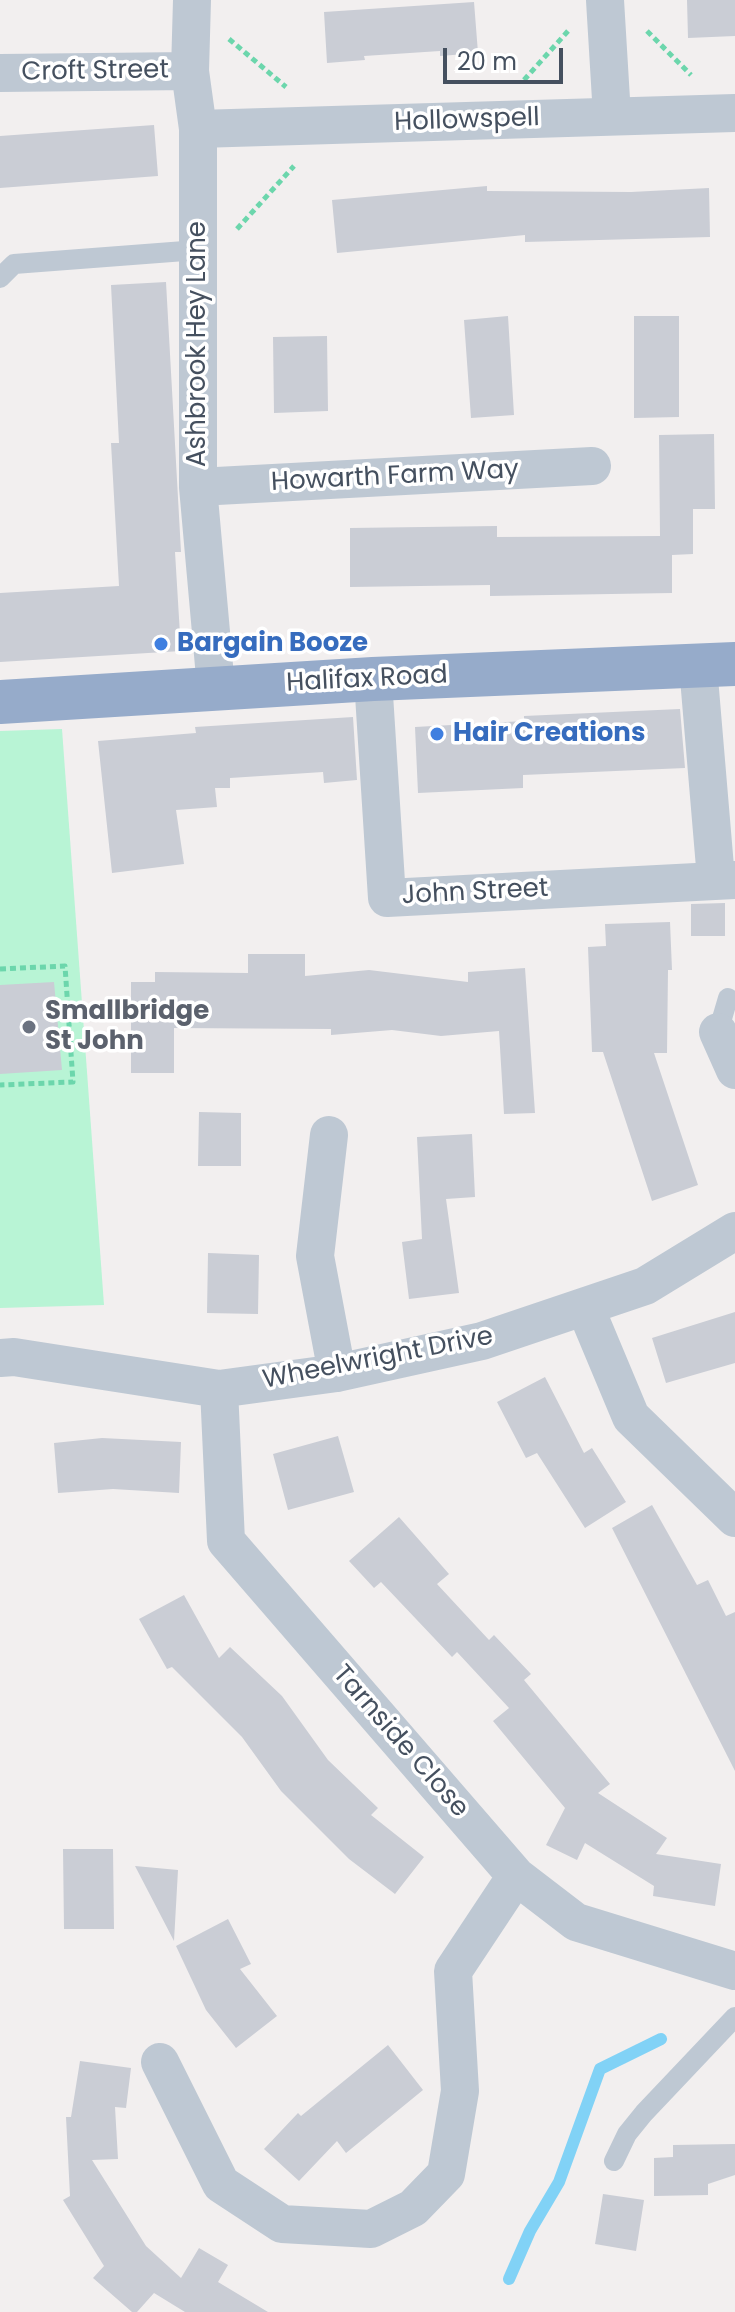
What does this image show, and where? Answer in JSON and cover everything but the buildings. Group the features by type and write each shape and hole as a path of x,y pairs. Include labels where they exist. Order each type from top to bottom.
{"highway":[{"name":"Halifax Road","path":"0,702 373,679 716,665"}],"street":[{"name":"Ashbrook Hey Lane","path":"192,4 190,71 198,129 198,487 216,688"},
{"path":"605,14 612,116"},
{"name":"Croft Street","path":"0,73 190,71"},
{"name":"Hollowspell","path":"198,129 733,113"},
{"name":"Howarth Farm Way","path":"198,487 592,466"},
{"path":"716,665 725,880"},
{"name":"John Street","path":"373,679 387,898 725,880"},
{"path":"723,1015 735,1070"},
{"path":"329,1135 315,1256 337,1373"},
{"name":"Wheelwright Drive","path":"0,1358 14,1357 219,1389 337,1373 482,1341 645,1286 735,1231"},
{"path":"585,1307 631,1417 735,1518"},
{"name":"Tarnside Close","path":"219,1389 226,1541 516,1876 576,1922 735,1971"},
{"path":"160,2062 221,2184 282,2224 371,2229 413,2208 446,2174 460,2091 453,1971 516,1876"}],"lane":[{"path":"0,278 14,264 198,261"},
{"path":"614,2161 627,2134 644,2113 735,2017"}],"path":[{"path":"192,4 331,125 198,261"},
{"path":"489,120 605,14 733,113"},
{"path":"0,969 65,966 73,1082 0,1085"}],"green space":[{"path":"62,729 104,1305 0,1308 0,731"}],"waterway":[{"path":"509,2279 530,2231 559,2182 600,2069 661,2039"}],"place":[{"name":"Bargain Booze","path":"161,644"},
{"name":"Hair Creations","path":"437,734"},
{"name":"Smallbridge St John","path":"29,1027"}]}
